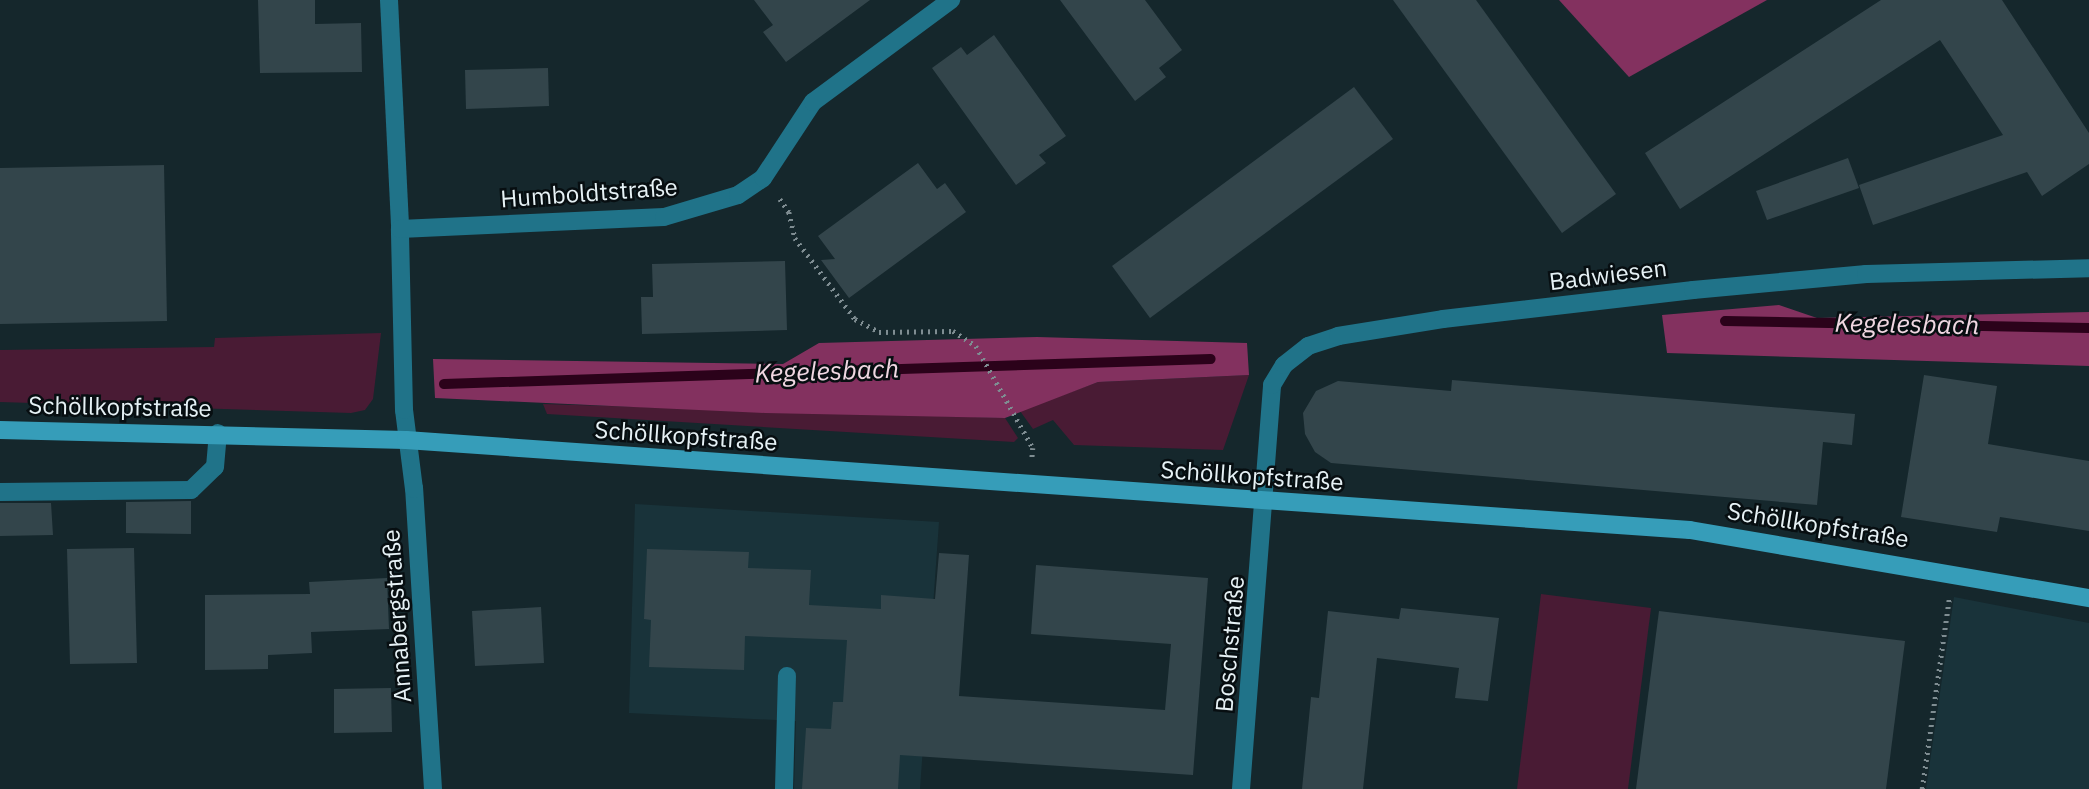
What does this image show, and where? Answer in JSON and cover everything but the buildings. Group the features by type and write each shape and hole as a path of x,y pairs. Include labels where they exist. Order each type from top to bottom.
{"main road":[{"name":"Schöllkopfstraße","path":"0,430 218,433 406,440 1267,503 1690,530 1953,571 2089,598"}],"street":[{"path":"389,0 400,229 406,440"},
{"name":"Humboldtstraße","path":"400,229 664,217 737,195 763,178 813,102 951,0"},
{"name":"Badwiesen","path":"1267,503 1272,385 1284,365 1308,346 1338,336 1443,319 1826,277 2089,268"},
{"path":"0,492 191,490 215,467 218,433"},
{"name":"Annabergstraße","path":"406,440 414,489 433,789"},
{"name":"Boschstraße","path":"1241,789 1267,503"},
{"path":"784,789 788,676"}],"path":[{"path":"763,178 789,212 795,238 855,319 879,332 953,331 976,346 1033,448 1030,485"},
{"path":"1922,789 1953,571"}],"shaded area":[{"path":"1559,0 1767,0 1629,77"},
{"path":"1779,305 1817,318 2089,312 2089,366 1667,353 1662,315"},
{"path":"381,333 373,399 365,410 351,413 0,402 0,350 214,347 215,338"},
{"path":"1037,337 1247,343 1249,375 1098,382 1005,418 765,413 435,398 433,359 783,364 819,343"},
{"path":"1249,375 1223,450 1074,445 1053,420 1033,429 1020,411 1098,382"},
{"path":"543,404 1005,418 1018,438 1014,442 547,414"},
{"path":"635,504 939,522 920,789 794,789 796,721 629,713"},
{"path":"1541,594 1651,608 1628,789 1517,789"},
{"path":"1954,597 2089,623 2089,789 1926,789"}],"waterway":[{"name":"Kegelesbach","path":"1725,321 2089,328"},
{"name":"Kegelesbach","path":"444,384 1211,359"}]}
